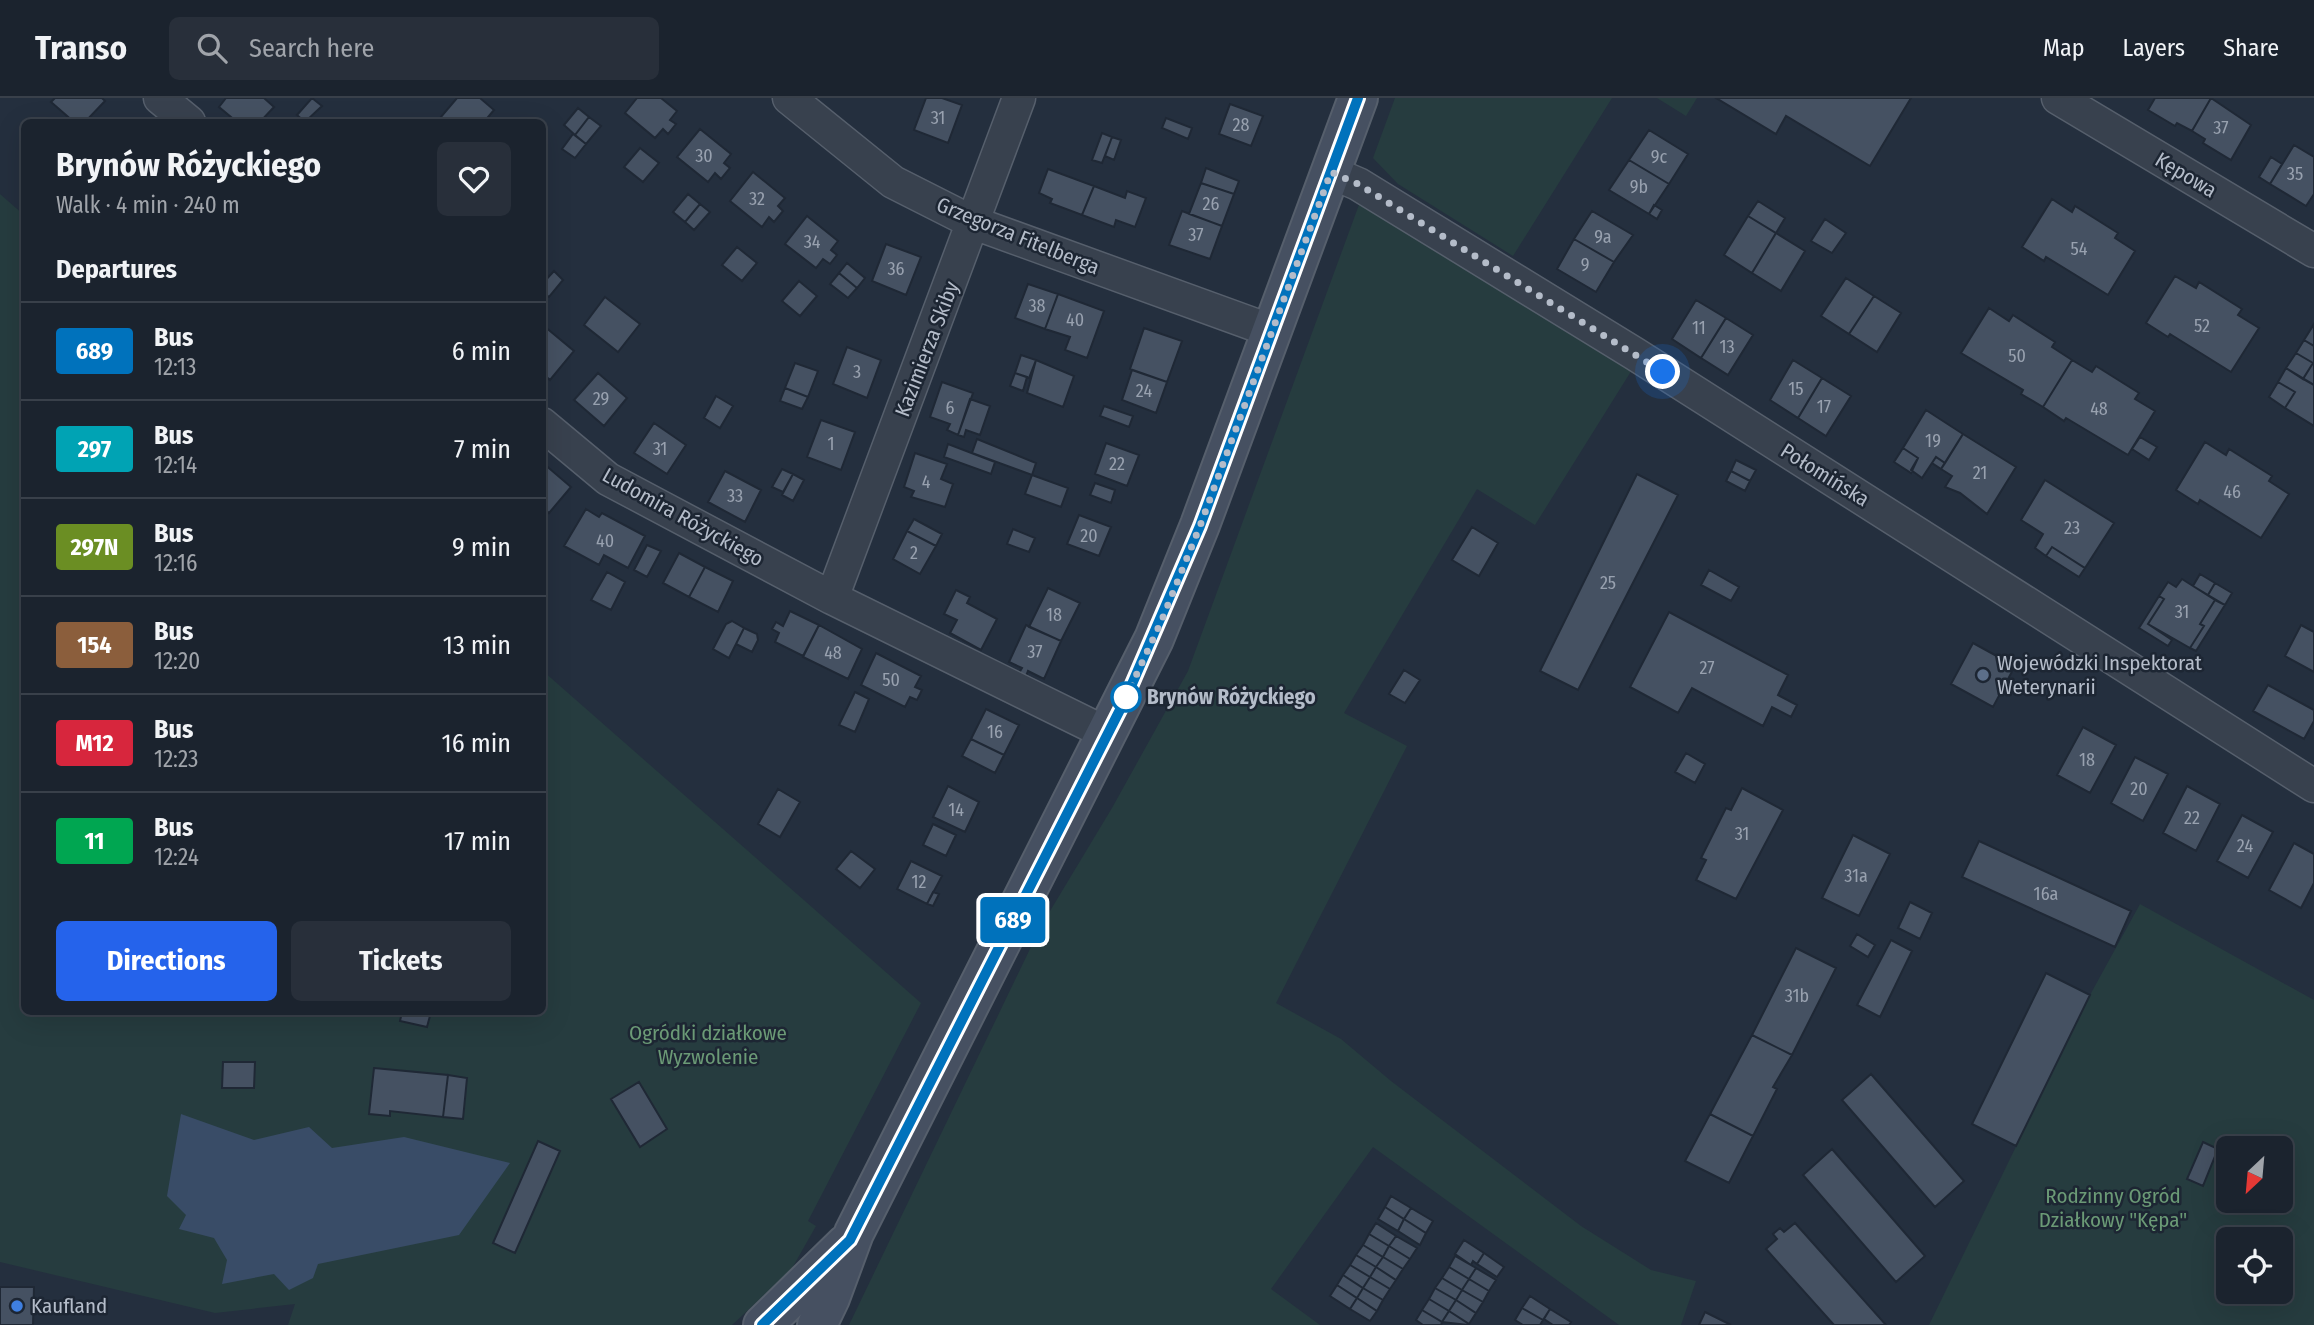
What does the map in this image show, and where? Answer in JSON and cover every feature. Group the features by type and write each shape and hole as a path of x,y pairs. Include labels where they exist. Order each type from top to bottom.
{"main road":[{"path":"817,1325 830,1298 850,1240 1108,734 1176,588 1358,98"},
{"path":"762,1325 850,1240"}],"street":[{"path":"160,98 185,119"},
{"name":"Grzegorza Fitelberga","path":"789,98 893,183 974,223 1272,331"},
{"name":"Kazimierza Skiby","path":"832,598 1019,98"},
{"name":"Kępowa","path":"2058,98 2099,109 2314,251"},
{"name":"Połomińska","path":"1331,172 1358,184 1519,281 2314,786"},
{"name":"Ludomira Różyckiego","path":"546,427 608,479 832,598 1108,734"}],"green space":[{"path":"1395,98 1612,98 1513,256 1398,184 1373,158"},
{"path":"1657,98 1697,98 1686,116"},
{"name":"Ogródki działkowe Wyzwolenie","path":"0,194 21,212 21,1015 546,1015 546,674 921,1003 808,1221 816,1226 791,1270 732,1325 288,1325 295,1304 215,1313 0,1262"},
{"path":"1360,202 1635,365 1535,525 1477,489 1344,713 1407,746 1276,1003 1341,1039 1391,1081 1581,1226 1651,1270 1696,1281 1681,1325 1619,1325 1373,1147 1271,1289 1320,1325 849,1325 1041,926 1112,808 1188,671"},
{"name":"Rodzinny Ogród Działkowy \"Kępa\"","path":"2140,904 2314,1000 2314,1325 1929,1325 2090,995"}],"water":[{"path":"181,1114 254,1140 309,1127 332,1148 404,1137 510,1163 459,1235 318,1264 313,1278 289,1290 274,1274 222,1284 227,1260 214,1238 179,1229 186,1215 167,1196"}],"building":[{"path":"55,98 102,98 105,101 88,119 71,119 51,102"},
{"path":"226,98 264,98 274,107 263,119 233,119 219,107"},
{"path":"312,98 322,106 308,119 302,119 297,115"},
{"path":"457,98 480,98 494,110 486,119 440,118"},
{"path":"637,98 661,98 677,111 670,120 676,124 668,134 663,129 655,138 625,113"},
{"path":"926,98 942,98 962,105 948,143 914,130"},
{"path":"1716,98 1911,98 1870,166 1786,116 1776,134"},
{"path":"2155,98 2211,98 2192,131 2177,123 2175,126 2148,110"},
{"path":"2211,98 2251,125 2231,160 2203,143 2205,139 2192,131"},
{"path":"1230,104 1263,116 1251,146 1219,134"},
{"path":"578,108 589,117 575,135 564,125"},
{"path":"589,117 601,126 586,144 575,135"},
{"path":"1166,118 1192,128 1188,139 1162,128"},
{"path":"700,129 731,154 724,163 730,168 721,179 715,173 708,182 677,157"},
{"path":"1649,130 1688,154 1669,184 1629,160"},
{"path":"1102,133 1112,137 1102,163 1092,160"},
{"path":"573,134 586,144 575,158 562,149"},
{"path":"1112,137 1121,140 1114,160 1105,156"},
{"path":"2294,145 2314,157 2314,194 2306,206 2270,184"},
{"path":"640,148 659,163 643,182 624,167"},
{"path":"2271,157 2282,164 2270,184 2259,177"},
{"path":"1629,160 1669,184 1649,214 1609,190"},
{"path":"1206,168 1239,181 1234,194 1201,183"},
{"path":"1048,169 1094,186 1082,215 1050,203 1052,199 1039,193"},
{"path":"753,172 785,198 778,206 783,211 774,222 769,217 762,227 730,201"},
{"path":"1201,183 1234,194 1222,226 1189,214"},
{"path":"1094,186 1125,198 1127,191 1146,198 1135,227 1116,220 1114,227 1082,215"},
{"path":"688,194 700,204 685,222 673,212"},
{"path":"2052,199 2072,212 2075,206 2118,233 2115,238 2135,251 2108,295 2046,257 2044,261 2022,247"},
{"path":"1758,201 1785,218 1776,233 1748,216"},
{"path":"700,204 710,212 694,230 685,222"},
{"path":"1654,205 1662,210 1657,219 1649,214"},
{"path":"1182,211 1222,226 1210,259 1169,245"},
{"path":"1592,211 1633,235 1614,262 1574,239"},
{"path":"807,216 838,241 831,250 837,255 830,264 823,259 816,268 785,244"},
{"path":"1748,216 1776,233 1752,273 1724,255"},
{"path":"1825,219 1846,233 1832,253 1811,241"},
{"path":"1776,233 1805,251 1781,291 1752,273"},
{"path":"1574,239 1614,262 1596,292 1557,269"},
{"path":"886,244 921,257 906,295 872,281"},
{"path":"737,247 757,263 742,281 722,265"},
{"path":"847,263 865,278 857,288 839,273"},
{"path":"554,271 563,280 549,297 546,295 546,280"},
{"path":"839,273 857,288 848,298 830,284"},
{"path":"2175,276 2196,288 2199,282 2242,309 2238,315 2259,328 2231,372 2170,334 2168,337 2146,323"},
{"path":"1846,278 1874,296 1849,334 1821,316"},
{"path":"799,281 817,296 800,316 782,301"},
{"path":"1028,284 1058,294 1045,329 1015,318"},
{"path":"1058,294 1104,311 1087,358 1065,350 1070,337 1045,329"},
{"path":"1874,296 1901,313 1877,352 1849,334"},
{"path":"605,297 640,324 618,352 584,325"},
{"path":"1696,300 1726,318 1701,358 1672,339"},
{"path":"1989,308 2009,321 2013,315 2055,342 2052,347 2072,360 2043,407 2021,394 2023,390 1961,353"},
{"path":"1726,318 1753,335 1728,375 1701,358"},
{"path":"2314,324 2314,346 2304,340"},
{"path":"546,328 574,351 550,380 546,376"},
{"path":"1144,328 1182,341 1167,382 1130,369"},
{"path":"2304,340 2314,346 2314,385 2303,379 2313,363 2296,353"},
{"path":"847,347 881,360 867,398 833,384"},
{"path":"2296,353 2313,363 2303,379 2286,368"},
{"path":"1021,355 1036,360 1029,378 1015,373"},
{"path":"1036,360 1074,376 1063,407 1027,393"},
{"path":"1793,360 1822,378 1798,418 1770,400"},
{"path":"2072,360 2092,372 2096,366 2139,393 2135,399 2155,411 2128,455 2043,407"},
{"path":"795,363 818,371 808,397 785,388"},
{"path":"2286,368 2314,385 2314,426 2285,408 2295,392 2278,382"},
{"path":"1132,370 1167,382 1156,413 1122,400"},
{"path":"598,373 627,398 604,426 574,400"},
{"path":"1015,373 1027,377 1023,391 1010,386"},
{"path":"1822,378 1851,396 1826,436 1798,418"},
{"path":"942,382 973,393 958,435 947,430 950,424 930,417"},
{"path":"2278,382 2295,392 2285,408 2269,397"},
{"path":"785,388 808,397 802,409 780,401"},
{"path":"716,396 733,406 720,428 704,418"},
{"path":"970,399 990,406 980,435 966,430 964,437 958,435"},
{"path":"1104,406 1133,416 1129,427 1100,416"},
{"path":"1926,410 1963,434 1945,463 1936,457 1922,478 1911,470 1918,458 1903,448"},
{"path":"821,420 855,432 841,470 807,457"},
{"path":"654,423 686,445 667,474 634,453"},
{"path":"1963,434 2016,467 1987,514 1960,493 1945,487 1952,476 1941,469"},
{"path":"2140,437 2157,447 2149,460 2132,449"},
{"path":"977,439 1036,463 1032,475 972,453"},
{"path":"2205,442 2226,455 2229,449 2272,476 2269,481 2289,494 2261,538 2200,500 2198,504 2176,490"},
{"path":"1106,443 1139,455 1127,486 1095,474"},
{"path":"948,444 995,462 991,474 944,457"},
{"path":"1903,448 1918,458 1911,473 1894,462"},
{"path":"915,453 947,464 941,479 953,484 945,507 911,497 914,491 904,487"},
{"path":"1936,457 1945,463 1941,469 1932,463"},
{"path":"1736,460 1756,470 1750,481 1731,471"},
{"path":"546,466 571,487 549,513 546,510"},
{"path":"782,469 793,474 783,492 772,487"},
{"path":"725,471 761,490 745,522 708,502"},
{"path":"1731,471 1750,481 1745,491 1726,481"},
{"path":"793,474 804,480 793,501 782,495"},
{"path":"1637,474 1678,495 1578,690 1540,671"},
{"path":"1032,475 1068,488 1061,507 1025,494"},
{"path":"2045,480 2114,523 2085,568 2052,547 2046,556 2035,548 2043,534 2021,520"},
{"path":"1095,483 1115,490 1111,503 1090,495"},
{"path":"586,509 599,517 602,513 645,536 628,568 604,555 599,565 564,546"},
{"path":"1079,515 1111,527 1099,556 1067,544"},
{"path":"914,519 942,534 936,546 907,531"},
{"path":"1472,527 1498,543 1479,576 1452,560"},
{"path":"1013,529 1035,538 1029,552 1007,544"},
{"path":"907,531 936,546 920,574 893,559"},
{"path":"647,545 661,551 647,577 634,570"},
{"path":"2052,547 2085,568 2079,577 2046,556"},
{"path":"679,553 705,567 689,597 663,583"},
{"path":"705,567 733,581 718,612 689,597"},
{"path":"1709,570 1739,587 1731,601 1701,585"},
{"path":"607,572 625,582 611,610 591,600"},
{"path":"2200,574 2215,583 2208,595 2193,586"},
{"path":"2182,579 2215,600 2200,624 2204,626 2190,648 2148,624 2164,599 2159,596 2168,582 2176,587"},
{"path":"2215,583 2232,593 2225,605 2208,595"},
{"path":"1048,588 1080,603 1061,641 1029,627"},
{"path":"956,590 970,597 967,603 997,619 981,650 950,633 957,620 944,614"},
{"path":"2159,596 2164,599 2148,624 2172,640 2168,646 2139,628"},
{"path":"2215,600 2225,605 2196,651 2190,648 2204,626 2200,624"},
{"path":"790,611 819,625 803,656 775,642 779,633 772,629 776,622 783,626"},
{"path":"1669,612 1788,675 1778,695 1797,705 1791,717 1772,707 1763,726 1692,688 1678,713 1630,687"},
{"path":"732,621 744,628 729,658 713,649 726,624"},
{"path":"819,625 862,649 848,679 803,657"},
{"path":"1026,625 1061,641 1044,679 1028,671 1026,676 1019,673 1022,668 1009,662"},
{"path":"2301,625 2314,632 2314,672 2285,656"},
{"path":"744,628 757,634 758,640 752,652 736,644"},
{"name":"Wojewódzki Inspektorat Weterynarii","path":"1973,643 2015,666 1993,707 1951,684"},
{"path":"876,653 921,676 915,687 922,690 917,700 910,697 905,707 861,685"},
{"path":"1404,670 1420,680 1405,703 1389,694"},
{"path":"2268,685 2314,710 2314,721 2304,739 2253,711"},
{"path":"855,692 869,699 855,732 839,725"},
{"path":"986,709 1019,725 1004,755 971,739"},
{"path":"2083,727 2116,745 2090,793 2057,775"},
{"path":"971,739 1004,755 995,773 962,756"},
{"path":"1686,753 1705,764 1695,783 1675,772"},
{"path":"2135,757 2168,774 2143,821 2111,803"},
{"path":"948,786 979,802 965,832 933,817"},
{"path":"2187,786 2220,804 2196,851 2163,833"},
{"path":"1742,788 1783,810 1736,899 1696,880 1706,860 1701,858 1726,808 1731,810"},
{"path":"778,789 800,802 780,837 758,824"},
{"path":"2242,815 2273,832 2248,878 2217,861"},
{"path":"933,824 956,835 946,856 923,845"},
{"path":"1853,835 1890,854 1859,916 1822,898"},
{"path":"1979,841 2131,911 2115,947 1962,877"},
{"path":"2294,843 2314,854 2314,883 2301,908 2269,890"},
{"path":"851,851 875,869 860,888 836,869"},
{"path":"911,861 942,876 927,904 897,889"},
{"path":"933,892 939,894 933,906 927,904"},
{"path":"1910,902 1932,913 1920,939 1898,928"},
{"path":"1857,934 1875,945 1868,957 1850,946"},
{"path":"1891,940 1912,951 1880,1017 1857,1005"},
{"path":"1796,948 1836,968 1792,1055 1752,1035"},
{"path":"2046,973 2090,995 2016,1146 1972,1124"},
{"path":"401,1015 430,1015 427,1027 400,1021"},
{"path":"1752,1035 1792,1055 1773,1087 1777,1089 1753,1136 1710,1114"},
{"path":"223,1062 255,1062 254,1088 222,1088"},
{"path":"374,1068 448,1075 443,1117 390,1111 390,1116 369,1114"},
{"path":"1871,1074 1964,1181 1935,1207 1842,1100"},
{"path":"448,1075 467,1078 463,1119 443,1117"},
{"path":"639,1082 667,1129 640,1147 611,1099"},
{"path":"1710,1114 1753,1136 1729,1183 1685,1161"},
{"path":"538,1141 560,1151 515,1253 493,1243"},
{"path":"2203,1142 2216,1148 2203,1186 2187,1179"},
{"path":"1832,1149 1925,1256 1896,1282 1803,1175"},
{"path":"1391,1196 1411,1208 1404,1219 1385,1207"},
{"path":"1385,1207 1404,1219 1398,1231 1378,1219"},
{"path":"1411,1208 1433,1221 1426,1233 1404,1219"},
{"path":"1404,1219 1426,1233 1420,1245 1398,1231"},
{"path":"1376,1223 1396,1236 1389,1246 1369,1234"},
{"path":"1795,1223 1886,1325 1834,1325 1766,1249 1777,1239 1773,1234 1780,1228 1784,1232"},
{"path":"1369,1234 1389,1246 1383,1257 1363,1245"},
{"path":"1396,1236 1417,1248 1410,1259 1389,1246"},
{"path":"1464,1240 1484,1253 1477,1264 1473,1261 1471,1265 1455,1254"},
{"path":"1363,1245 1383,1257 1376,1267 1356,1255"},
{"path":"1389,1246 1410,1259 1403,1269 1383,1257"},
{"path":"1484,1253 1504,1267 1497,1277 1477,1264"},
{"path":"1356,1255 1376,1267 1370,1277 1350,1265"},
{"path":"1455,1256 1476,1268 1469,1279 1449,1267"},
{"path":"1383,1257 1403,1269 1396,1280 1376,1267"},
{"path":"1350,1265 1370,1277 1363,1288 1343,1275"},
{"path":"1376,1267 1396,1280 1390,1289 1370,1277"},
{"path":"1449,1267 1469,1279 1462,1290 1442,1278"},
{"path":"1476,1268 1496,1280 1489,1291 1469,1279"},
{"path":"1343,1275 1363,1288 1357,1298 1337,1285"},
{"path":"1370,1277 1390,1289 1383,1300 1363,1288"},
{"path":"1442,1278 1462,1290 1456,1300 1435,1288"},
{"path":"1469,1279 1489,1291 1483,1302 1462,1290"},
{"path":"1337,1285 1357,1298 1350,1309 1330,1296"},
{"name":"Kaufland","path":"0,1287 34,1287 33,1325 0,1325"},
{"path":"1363,1288 1383,1300 1377,1311 1357,1298"},
{"path":"1435,1288 1456,1300 1449,1311 1429,1299"},
{"path":"1462,1290 1483,1302 1476,1313 1456,1300"},
{"path":"1530,1296 1550,1309 1543,1320 1522,1308"},
{"path":"1357,1298 1377,1311 1370,1321 1350,1309"},
{"path":"1429,1299 1449,1311 1442,1322 1422,1310"},
{"path":"1456,1300 1476,1313 1469,1324 1449,1311"},
{"path":"1522,1308 1543,1320 1540,1325 1523,1325 1515,1320"},
{"path":"1550,1309 1571,1322 1569,1325 1553,1325 1544,1319"},
{"path":"1422,1310 1442,1322 1441,1325 1423,1325 1416,1320"},
{"path":"1449,1311 1469,1324 1442,1322"},
{"path":"1705,1312 1731,1325 1699,1325"}],"bus line":[{"name":"689","path":"762,1325 850,1240 1126,698 1176,588 1200,526 1358,98"}],"place":[{"name":"Wojewódzki Inspektorat Weterynarii","path":"1983,675"},
{"name":"Brynów Różyckiego","path":"1126,697"},
{"name":"Kaufland","path":"17,1306"}],"route":[{"path":"1126,697 1176,588 1331,172 1358,184 1663,372"}]}
